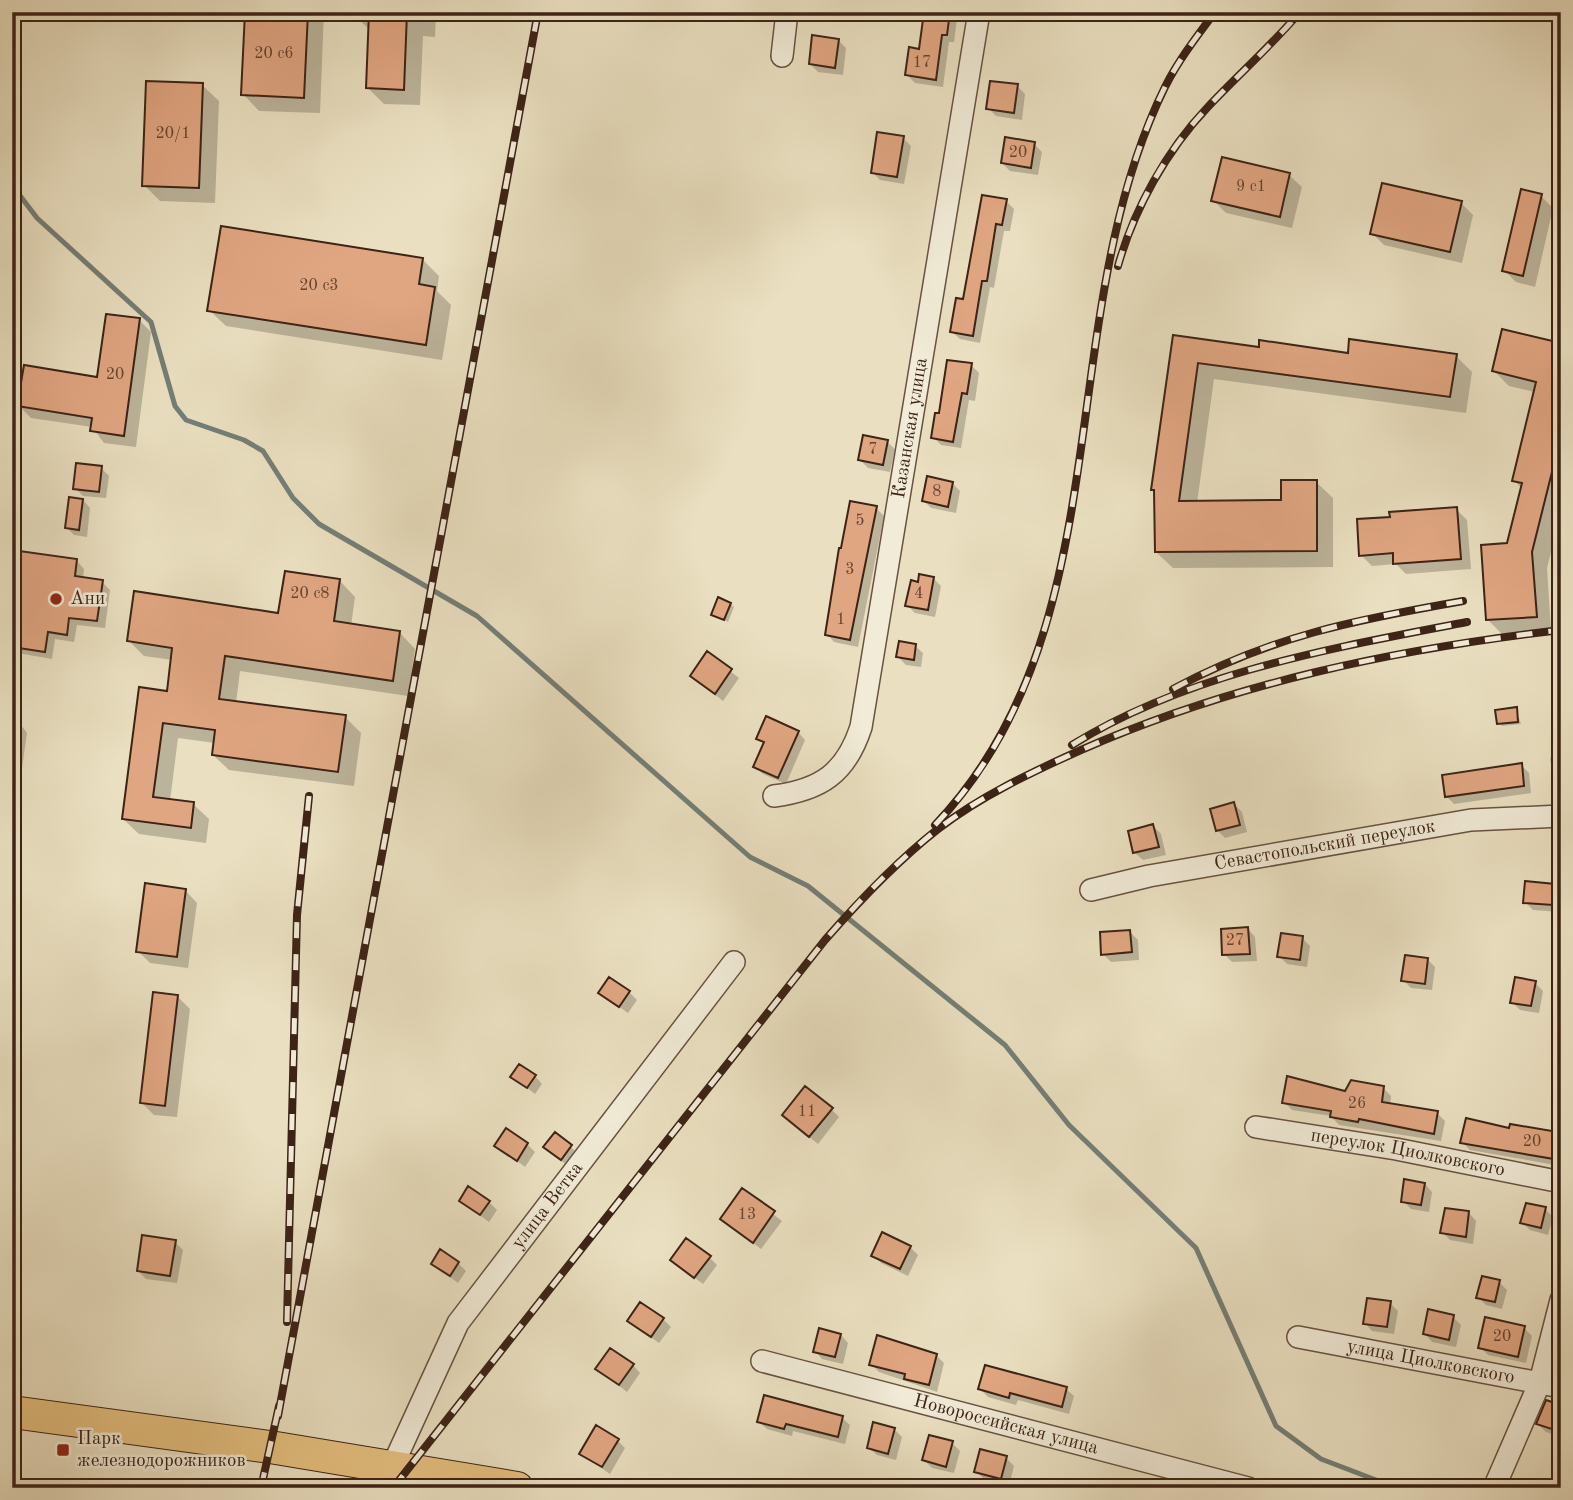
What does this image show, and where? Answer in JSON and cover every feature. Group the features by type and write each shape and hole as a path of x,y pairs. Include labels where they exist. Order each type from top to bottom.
{"highway":[{"path":"12,1412 392,1467 517,1488"},
{"path":"446,1478 479,1488"}],"street":[{"path":"782,56 787,12"},
{"name":"Казанская улица","path":"774,796 803,792 836,772 855,745 861,727 979,12"},
{"name":"Севастопольский переулок","path":"1091,890 1149,876 1471,820 1561,816"},
{"name":"улица Ветка","path":"392,1467 458,1323 734,962"},
{"name":"переулок Циолковского","path":"1256,1127 1396,1149 1561,1182"},
{"path":"1494,1488 1550,1385 1561,1300"},
{"name":"улица Циолковского","path":"1298,1337 1550,1385"},
{"name":"Новороссийская улица","path":"762,1362 1248,1488"}],"building":[{"path":"245,12 308,12 304,98 241,95"},
{"path":"369,12 407,12 404,90 366,88"},
{"path":"924,12 950,12 947,35 942,35 936,80 905,75 909,47 919,49"},
{"path":"812,35 839,39 835,68 809,64"},
{"path":"146,81 203,83 199,188 142,186"},
{"path":"990,81 1018,84 1014,113 986,109"},
{"path":"877,132 904,136 897,177 871,173"},
{"path":"1005,137 1035,142 1031,168 1001,163"},
{"path":"1222,157 1290,173 1280,217 1211,201"},
{"path":"1382,183 1462,201 1450,252 1370,234"},
{"path":"1521,189 1542,194 1523,276 1502,271"},
{"path":"982,195 1007,199 1002,225 996,224 987,281 982,281 973,336 950,332 956,298 963,299"},
{"path":"221,226 423,258 419,284 435,287 426,345 207,311"},
{"path":"106,314 140,318 124,436 90,431 92,418 17,406 24,365 97,377"},
{"path":"1502,329 1561,343 1561,436 1532,552 1537,617 1486,620 1481,545 1507,543 1522,483 1512,481 1536,382 1492,371"},
{"path":"1173,335 1259,347 1259,340 1348,353 1349,339 1457,354 1450,397 1198,363 1179,501 1281,500 1281,480 1317,480 1317,551 1155,552 1154,490 1151,490"},
{"path":"947,360 972,363 967,394 962,393 953,442 931,438 935,413 939,413"},
{"path":"863,435 888,440 883,465 858,460"},
{"path":"76,463 102,466 99,492 73,489"},
{"path":"927,476 953,482 948,507 922,501"},
{"path":"69,497 83,499 79,530 65,528"},
{"path":"850,501 877,506 850,640 825,635 839,548"},
{"path":"1457,507 1461,559 1393,564 1393,553 1359,556 1357,519 1390,517 1389,512"},
{"name":"Ани","path":"12,550 77,559 75,576 103,580 97,621 69,618 67,635 48,632 45,652 12,647"},
{"path":"285,571 340,579 334,621 400,631 393,681 225,656 219,699 346,715 338,772 212,755 215,730 163,723 153,797 194,802 191,828 122,819 139,687 167,691 172,648 127,641 134,591 278,613"},
{"path":"919,574 934,577 928,610 905,606 911,580 918,582"},
{"path":"718,597 731,603 724,620 711,615"},
{"path":"899,641 916,644 914,660 896,657"},
{"path":"707,651 732,669 715,694 690,676"},
{"path":"1517,707 1518,722 1497,724 1495,710"},
{"path":"766,716 799,731 778,778 753,767 764,742 756,739"},
{"path":"1522,763 1524,786 1445,797 1442,775"},
{"path":"1234,802 1240,825 1216,831 1210,809"},
{"path":"1153,824 1159,847 1133,853 1128,831"},
{"path":"1525,881 1555,884 1553,905 1523,903"},
{"path":"145,883 186,889 177,957 136,952"},
{"path":"1248,927 1250,954 1222,955 1221,929"},
{"path":"1130,930 1132,952 1101,955 1100,932"},
{"path":"1281,933 1303,936 1300,960 1277,957"},
{"path":"1405,955 1428,958 1425,984 1401,981"},
{"path":"609,977 630,991 619,1007 598,993"},
{"path":"1515,977 1536,981 1531,1006 1510,1003"},
{"path":"153,992 178,995 165,1106 140,1103"},
{"path":"519,1064 536,1075 527,1088 510,1077"},
{"path":"1287,1076 1345,1091 1351,1080 1384,1086 1382,1102 1438,1111 1434,1134 1359,1119 1358,1122 1330,1117 1331,1111 1282,1103"},
{"path":"805,1086 833,1108 809,1137 782,1115"},
{"path":"1466,1118 1509,1128 1510,1124 1558,1132 1554,1159 1460,1143"},
{"path":"506,1128 528,1143 517,1161 494,1146"},
{"path":"555,1132 572,1145 561,1160 543,1147"},
{"path":"1404,1179 1425,1183 1421,1205 1401,1202"},
{"path":"468,1186 490,1201 480,1215 459,1201"},
{"path":"742,1188 775,1211 753,1243 720,1219"},
{"path":"1526,1203 1546,1207 1541,1228 1520,1223"},
{"path":"1445,1208 1469,1211 1466,1237 1440,1233"},
{"path":"882,1232 911,1246 900,1269 871,1256"},
{"path":"142,1235 176,1240 170,1276 137,1271"},
{"path":"686,1238 711,1256 694,1278 670,1260"},
{"path":"440,1249 459,1262 450,1276 431,1264"},
{"path":"1482,1276 1500,1280 1495,1302 1476,1298"},
{"path":"1367,1298 1391,1301 1387,1327 1363,1324"},
{"path":"640,1302 664,1318 651,1337 627,1321"},
{"path":"1428,1309 1454,1315 1449,1340 1423,1334"},
{"path":"1485,1317 1525,1326 1518,1357 1478,1348"},
{"path":"819,1328 841,1334 835,1357 813,1352"},
{"path":"877,1335 937,1354 929,1385 904,1379 905,1374 869,1365"},
{"path":"610,1348 634,1364 619,1385 595,1369"},
{"path":"985,1365 1067,1387 1062,1407 1010,1393 1009,1398 978,1389"},
{"path":"764,1395 843,1416 838,1437 786,1424 784,1429 757,1422"},
{"path":"1546,1400 1561,1405 1561,1432 1536,1424"},
{"path":"873,1422 895,1428 888,1454 867,1448"},
{"path":"596,1425 619,1439 602,1467 579,1454"},
{"path":"929,1435 953,1441 946,1467 922,1460"},
{"path":"980,1449 1007,1456 1001,1479 974,1472"}],"waterway":[{"path":"12,185 37,218 151,322 175,406 186,420 244,440 263,451 293,498 319,524 477,616 750,857 808,886 1005,1045 1069,1125 1196,1248 1276,1426 1321,1459 1397,1488"}],"railway":[{"path":"278,1416 538,12"},
{"path":"935,825 995,746 1035,659 1061,565 1107,273 1130,177 1165,87 1215,12"},
{"path":"1118,266 1143,202 1178,142 1207,108 1300,12"},
{"path":"1173,689 1245,656 1314,632 1463,601"},
{"path":"1072,745 1117,720 1214,681 1314,653 1467,622"},
{"path":"393,1488 825,940 879,882 954,817 1007,785 1081,750 1138,726 1197,706 1316,672 1377,659 1438,647 1561,630"},
{"path":"287,1322 297,915 309,796"},
{"path":"261,1488 279,1406"}],"place":[{"name":"Ани","path":"56,599"},
{"name":"Парк железнодорожников","path":"63,1450"}]}
